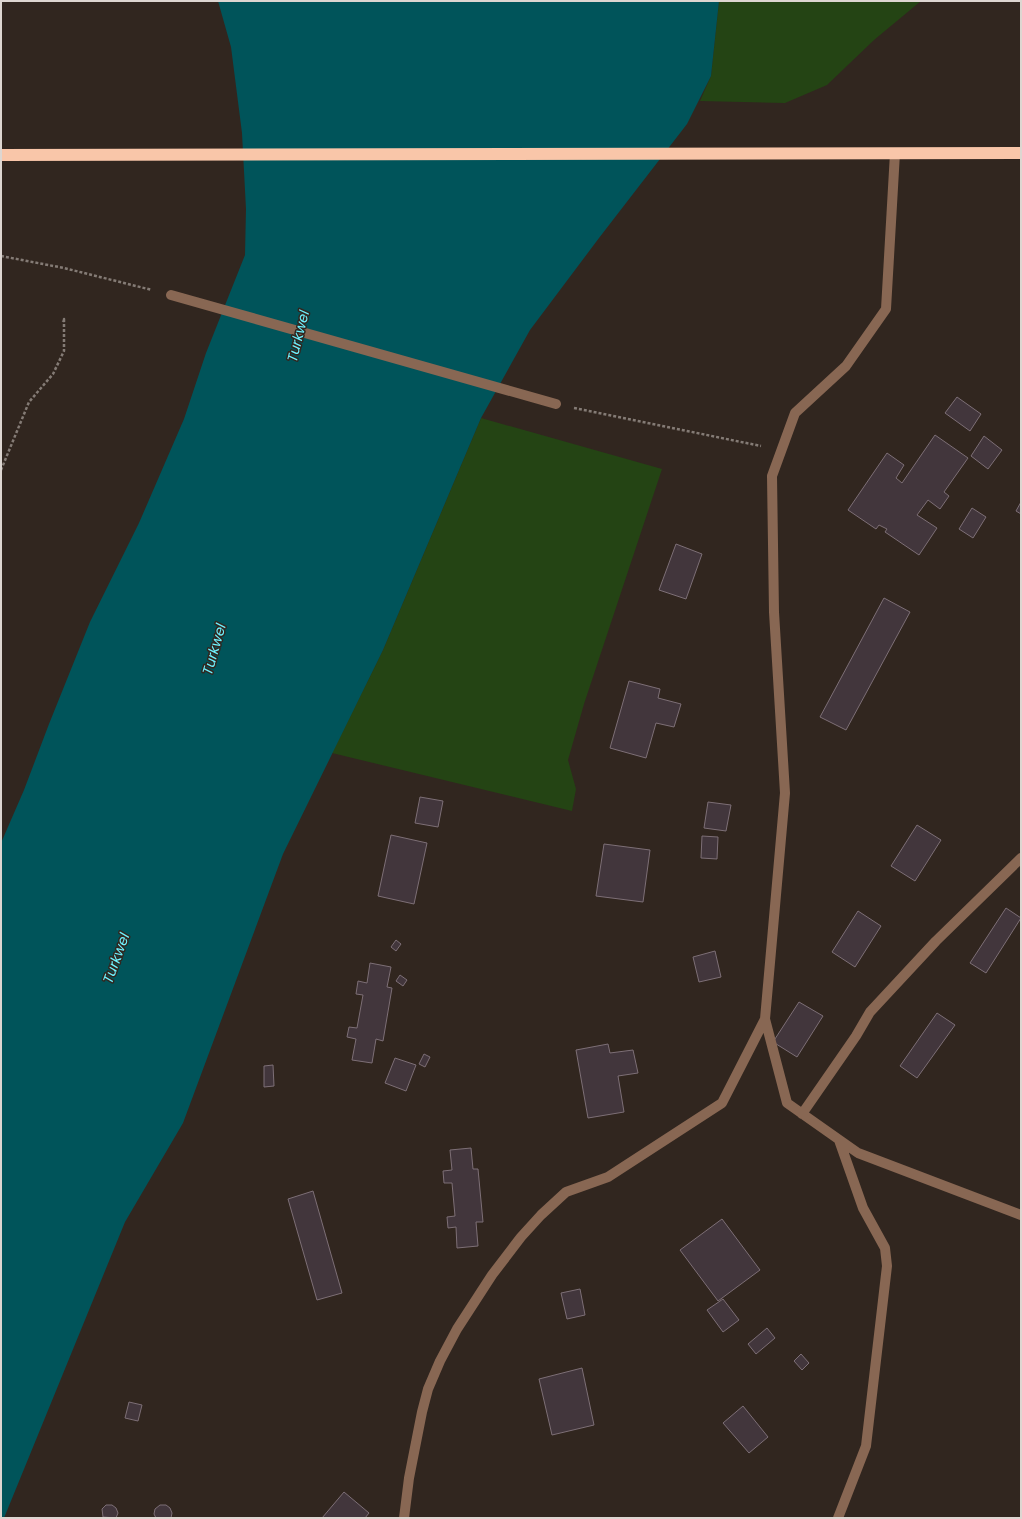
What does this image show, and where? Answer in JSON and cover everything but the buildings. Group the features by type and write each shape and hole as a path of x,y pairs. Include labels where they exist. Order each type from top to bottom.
{"highway":[{"path":"1,155 1021,153"}],"street":[{"path":"895,154 886,309 846,366 795,413 772,476 774,612 785,793 765,1019 787,1103 858,1153 1021,1215"},
{"path":"172,295 556,404"},
{"path":"802,1114 856,1036 870,1012 936,941 1021,858"},
{"path":"404,1518 409,1478 428,1389 440,1361 457,1329 492,1275 521,1237 541,1215 566,1192 608,1177 722,1103 765,1019"},
{"path":"838,1518 866,1446 887,1266 885,1248 863,1208 839,1140"}],"path":[{"path":"1,256 64,268 172,295"},
{"path":"1,470 29,402 54,374 64,350 64,319 63,322"},
{"path":"556,404 782,451"}],"green space":[{"path":"719,1 921,1 874,40 827,85 785,103 700,101 711,76"},
{"path":"481,418 662,469 584,704 568,760 576,789 572,811 332,753 383,650"}],"water":[{"name":"Turkwel","path":"218,1 719,1 711,76 687,124 530,330 481,418 383,650 283,854 183,1123 125,1222 4,1518 1,1518 1,843 24,790 90,622 139,523 184,419 206,353 245,255 246,209 242,133 231,47"}]}
